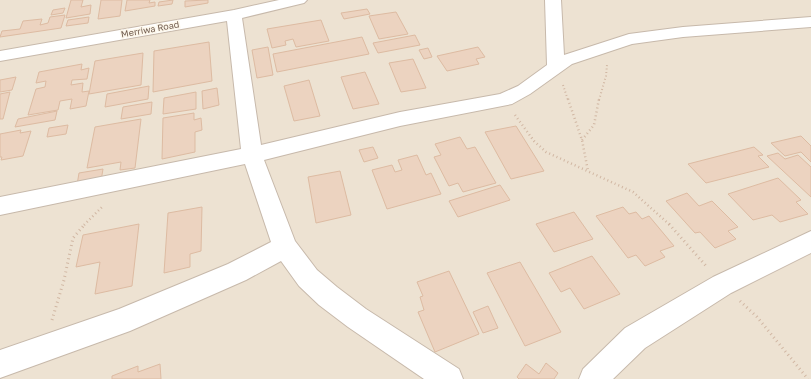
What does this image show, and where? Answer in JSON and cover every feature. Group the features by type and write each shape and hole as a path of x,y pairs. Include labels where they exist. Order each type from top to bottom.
{"street":[{"name":"Merriwa Road","path":"0,56 244,8 299,0"},
{"path":"554,0 556,66"},
{"path":"244,8 252,154 284,247 308,278 328,296 357,318 415,355 449,379"},
{"path":"0,206 252,154 400,118 505,100 524,90 556,66 574,57 628,39 683,32 811,22"},
{"path":"593,379 635,338 722,285 811,241"},
{"path":"0,364 128,319 231,274 284,247"}],"path":[{"path":"582,140 590,132 594,125 606,76 607,67 603,47"},
{"path":"556,66 582,140 588,171"},
{"path":"505,100 523,127 546,152 626,188 669,223 722,285 757,317 808,379"},
{"path":"40,350 55,313 73,238 91,218 133,179"}],"shaded area":[{"path":"0,0 811,0 811,379 0,379"}],"building":[{"path":"71,0 83,0 81,7 91,5 90,14 66,18"},
{"path":"101,0 122,0 120,16 98,19"},
{"path":"127,0 150,0 149,3 155,2 155,6 125,11"},
{"path":"173,0 172,4 158,6 159,2"},
{"path":"208,0 208,3 185,7 185,1"},
{"path":"65,8 63,13 51,15 53,10"},
{"path":"367,9 370,14 344,19 341,13"},
{"path":"396,12 408,34 379,39 369,16"},
{"path":"65,15 61,28 0,37 2,31 20,29 23,21 42,19 40,25 48,23 50,17"},
{"path":"89,17 88,23 66,26 68,20"},
{"path":"321,20 329,41 296,47 293,39 285,41 286,45 272,48 267,29"},
{"path":"415,35 420,45 378,53 373,43"},
{"path":"362,37 369,54 277,72 273,54"},
{"path":"209,42 212,81 153,92 154,51"},
{"path":"268,47 273,75 257,78 252,50"},
{"path":"478,47 485,57 476,59 479,64 447,71 437,56"},
{"path":"428,48 432,57 424,59 419,50"},
{"path":"143,53 141,85 89,94 95,61"},
{"path":"413,59 426,88 401,92 389,63"},
{"path":"82,64 81,70 89,68 87,79 72,80 71,85 83,83 82,92 89,91 86,106 70,109 72,99 60,101 58,110 28,115 36,89 45,87 46,81 36,83 39,72"},
{"path":"365,72 379,104 353,109 341,77"},
{"path":"16,77 12,90 0,92 0,80"},
{"path":"309,80 320,116 294,121 284,86"},
{"path":"149,86 148,99 105,107 107,94"},
{"path":"217,88 219,105 203,109 202,91"},
{"path":"10,92 3,119 0,119 0,94"},
{"path":"196,92 196,109 163,114 164,98"},
{"path":"152,102 151,114 121,119 123,107"},
{"path":"57,111 55,120 15,127 18,119"},
{"path":"194,113 194,120 201,118 202,130 195,132 195,152 162,159 163,118"},
{"path":"141,119 135,168 120,170 121,162 87,168 95,127"},
{"path":"68,125 66,134 47,137 49,128"},
{"path":"516,126 544,171 511,179 485,132"},
{"path":"21,130 20,133 31,131 23,156 1,160 0,134"},
{"path":"801,136 811,146 811,162 801,152 785,156 771,143"},
{"path":"460,137 467,149 475,147 496,183 463,192 458,183 449,186 434,157 441,155 435,144"},
{"path":"373,147 378,158 364,162 359,150"},
{"path":"754,147 763,155 758,156 769,167 706,183 688,164"},
{"path":"778,153 785,159 798,155 811,167 811,197 767,156"},
{"path":"417,155 426,175 431,173 441,194 387,209 372,170 392,165 395,172 402,170 398,160"},
{"path":"103,169 101,181 77,185 79,173"},
{"path":"340,171 351,215 316,223 308,177"},
{"path":"778,178 801,200 796,202 808,214 780,222 772,215 753,220 728,194"},
{"path":"500,185 510,200 458,217 449,201"},
{"path":"687,193 699,206 712,201 738,227 728,231 736,239 715,248 700,232 695,233 666,201"},
{"path":"202,207 201,251 190,254 190,267 164,273 168,213"},
{"path":"623,207 629,214 636,212 642,219 649,216 674,246 660,251 665,257 645,266 636,255 628,258 596,216"},
{"path":"574,212 593,239 554,252 536,224"},
{"path":"139,224 132,286 95,294 100,262 76,267 83,235"},
{"path":"592,256 620,294 584,309 570,288 561,292 549,273"},
{"path":"520,262 561,332 525,346 487,273"},
{"path":"449,271 479,334 435,352 418,312 424,310 420,297 423,296 417,282"},
{"path":"488,306 498,328 483,333 473,312"},
{"path":"546,363 558,373 554,379 519,379 517,377 526,364 539,374"},
{"path":"160,364 161,379 112,379 112,376 138,366 138,372"}]}
